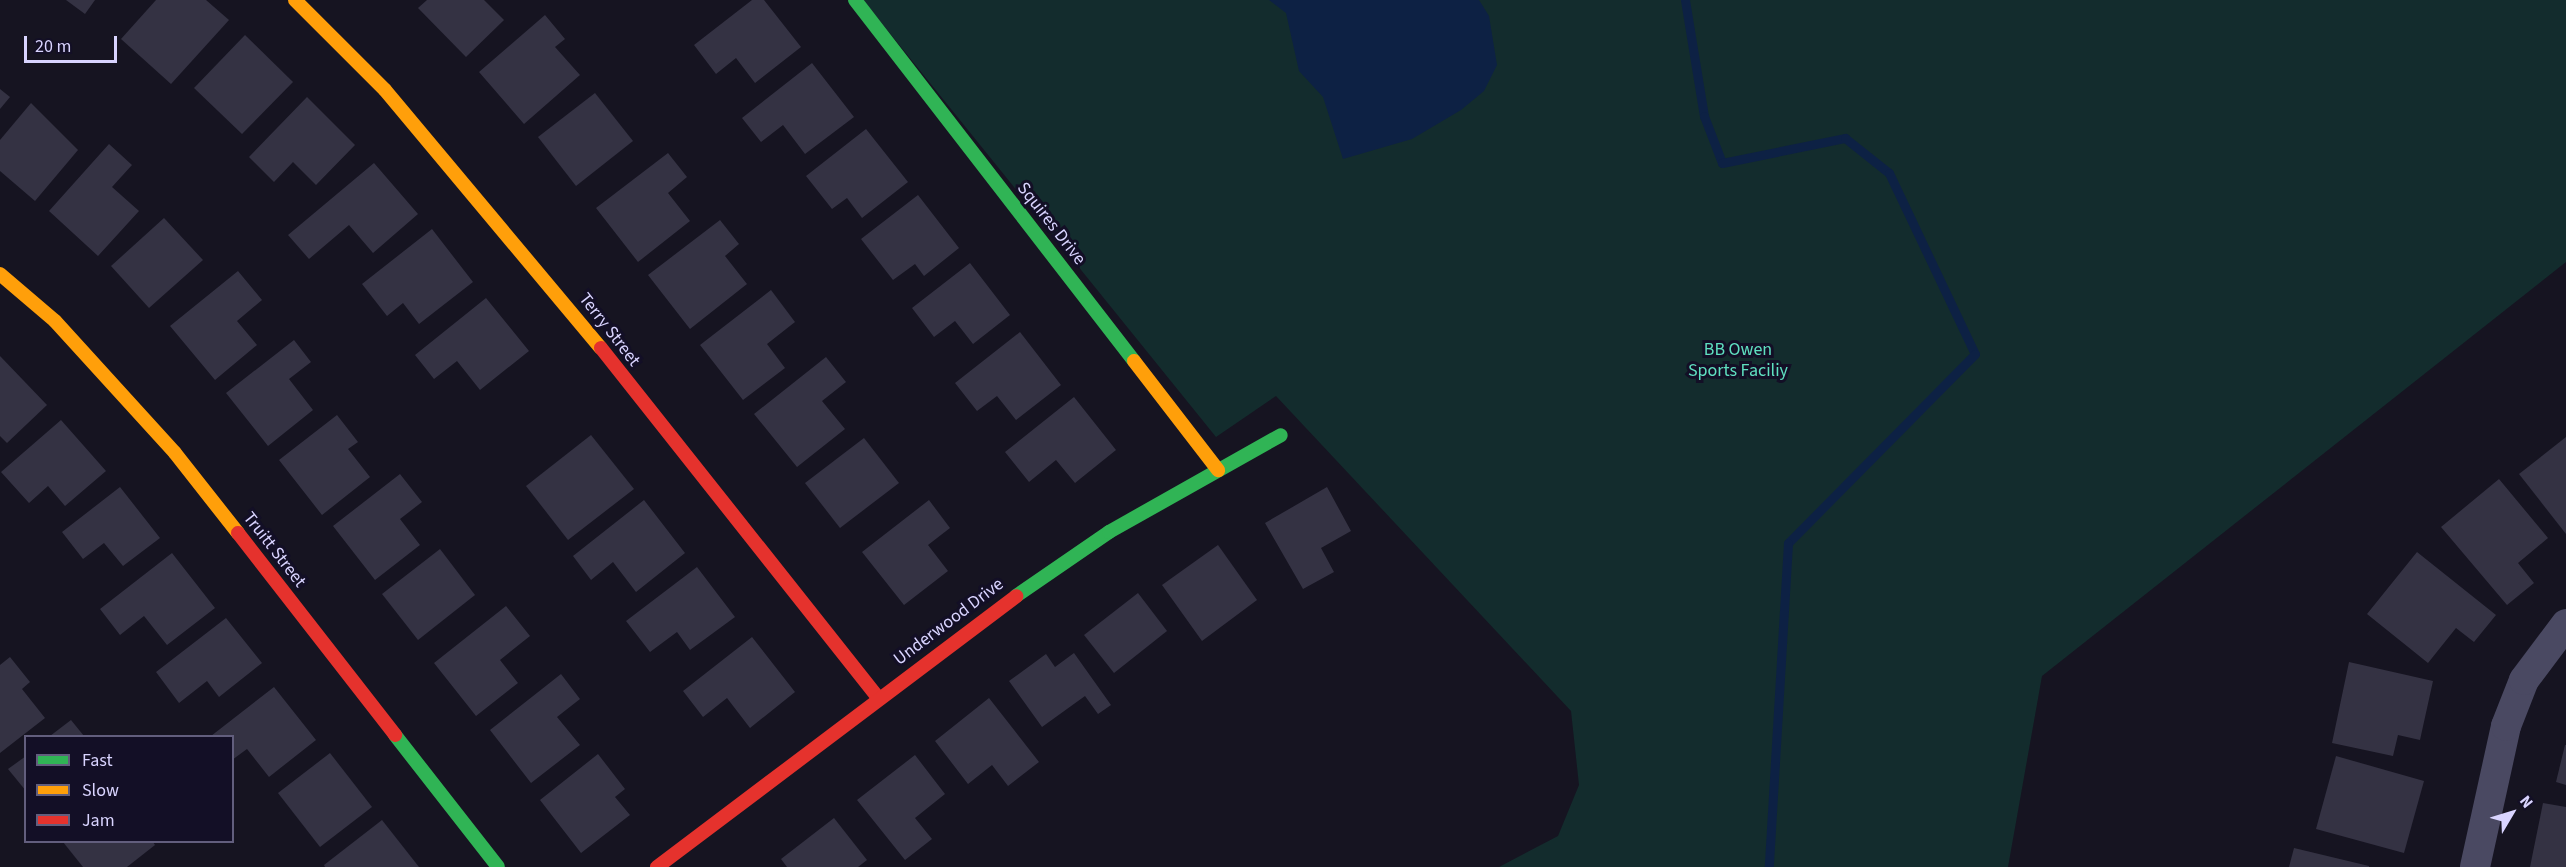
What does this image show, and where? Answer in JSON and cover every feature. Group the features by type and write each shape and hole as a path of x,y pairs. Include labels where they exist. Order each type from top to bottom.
{"street":[{"name":"Terry Street","path":"295,0 385,90 546,278 878,697"},
{"name":"Squires Drive","path":"855,0 1218,470"},
{"name":"Truitt Street","path":"0,274 55,321 175,453 498,867"},
{"name":"Underwood Drive","path":"657,867 878,697 1056,567 1281,435"},
{"path":"2475,867 2506,726 2524,680 2566,624"}],"green space":[{"name":"BB Owen Sports Faciliy","path":"863,0 2566,0 2566,262 2042,676 2008,867 1499,867 1558,836 1579,785 1571,711 1276,396 1216,437"}],"water":[{"path":"1269,0 1479,0 1489,16 1497,65 1484,91 1461,110 1412,139 1343,159 1323,97 1299,71 1286,13"}],"building":[{"path":"66,0 95,0 85,14"},
{"path":"156,0 206,0 229,20 171,84 121,39"},
{"path":"427,0 484,0 504,20 466,57 418,8"},
{"path":"752,0 764,0 801,47 755,83 736,58 716,74 694,45"},
{"path":"545,15 565,39 555,47 580,75 524,124 479,72"},
{"path":"245,35 293,82 242,134 194,88"},
{"path":"812,63 854,117 805,154 783,125 761,142 742,118"},
{"path":"0,89 10,97 0,109"},
{"path":"595,93 633,141 576,186 538,137"},
{"path":"307,97 355,145 316,185 293,162 274,182 249,157"},
{"path":"31,103 78,150 35,201 0,171 0,140"},
{"path":"866,129 908,182 862,218 847,198 832,209 806,176"},
{"path":"109,144 132,165 112,187 139,211 98,256 49,211"},
{"path":"668,153 687,177 668,193 690,221 638,262 596,208"},
{"path":"374,163 418,214 373,253 349,225 309,259 288,235"},
{"path":"918,195 959,248 924,276 915,264 893,280 861,239"},
{"path":"164,218 203,260 149,308 111,266"},
{"path":"720,220 739,244 725,256 747,284 690,329 648,275"},
{"path":"432,229 473,282 419,324 403,303 387,316 362,284"},
{"path":"970,263 1010,315 973,344 955,321 934,337 912,308"},
{"path":"238,271 262,300 237,321 257,345 215,380 170,326"},
{"path":"771,290 795,322 767,344 785,368 743,400 700,345"},
{"path":"486,298 529,351 480,390 457,361 434,379 415,355"},
{"path":"1020,332 1061,385 1016,420 997,396 977,411 955,383"},
{"path":"294,340 311,362 289,379 313,410 268,446 226,393"},
{"path":"0,356 47,405 7,443 0,436"},
{"path":"826,357 846,382 822,401 845,429 797,467 754,414"},
{"path":"1074,397 1116,450 1075,483 1056,460 1029,482 1005,452"},
{"path":"337,415 358,442 348,449 370,477 322,515 279,460"},
{"path":"61,420 106,471 65,506 48,486 29,503 1,472"},
{"path":"591,435 634,489 568,540 526,486"},
{"path":"2566,437 2566,534 2519,474"},
{"path":"864,438 899,483 840,528 805,483"},
{"path":"400,474 422,502 400,519 420,545 375,580 333,526"},
{"path":"2499,479 2548,538 2518,563 2534,583 2507,605 2441,527"},
{"path":"120,487 160,538 123,566 104,543 83,559 62,532"},
{"path":"1327,487 1351,531 1321,548 1334,572 1303,589 1265,523"},
{"path":"644,500 685,553 636,592 613,562 591,580 573,556"},
{"path":"929,500 950,528 928,545 948,571 904,605 862,552"},
{"path":"1218,545 1257,600 1202,641 1162,585"},
{"path":"440,549 475,595 418,640 382,594"},
{"path":"2417,552 2496,615 2474,642 2456,628 2428,663 2367,614"},
{"path":"172,553 215,608 167,645 144,616 120,635 100,609"},
{"path":"697,567 735,617 690,650 677,632 650,652 626,621"},
{"path":"1138,593 1167,631 1114,673 1084,635"},
{"path":"506,606 530,636 500,660 518,683 476,716 434,663"},
{"path":"226,618 262,663 219,697 207,681 179,703 156,672"},
{"path":"752,637 795,692 750,728 727,698 703,717 683,691"},
{"path":"1074,653 1111,705 1098,714 1085,696 1042,727 1009,681 1046,654 1055,667"},
{"path":"10,657 30,682 22,689 45,718 0,753 0,665"},
{"path":"2349,662 2433,681 2420,740 2398,735 2393,756 2332,743"},
{"path":"561,674 580,699 557,717 580,745 531,783 490,730"},
{"path":"274,687 316,740 269,777 247,749 234,759 234,735 212,735"},
{"path":"989,698 1039,762 1008,786 992,765 968,784 935,741"},
{"path":"71,720 83,735 51,735"},
{"path":"2566,745 2566,785 2556,782"},
{"path":"330,753 372,807 320,847 278,793"},
{"path":"598,754 625,789 615,797 630,815 581,853 540,800"},
{"path":"915,755 945,794 915,818 932,839 905,860 857,800"},
{"path":"2336,756 2424,781 2404,853 2316,829"},
{"path":"24,757 24,789 8,769"},
{"path":"2543,803 2566,807 2566,867 2530,867"},
{"path":"834,818 867,860 858,867 787,867 781,859"},
{"path":"382,820 419,867 325,867 324,865"},
{"path":"64,843 154,843 155,845 127,867 83,867"},
{"path":"2294,848 2369,866 2369,867 2289,867"}],"waterway":[{"path":"1685,0 1704,116 1722,163 1845,138 1889,173 1975,354 1788,543 1769,867"}],"traffic: fast":[{"path":"855,0 1134,361"},
{"path":"1016,596 1109,532 1281,435"},
{"path":"395,735 498,867"}],"traffic: slow":[{"path":"295,0 385,90 601,348"},
{"path":"0,274 55,321 175,453 238,533"},
{"path":"1134,361 1218,470"}],"traffic: jam":[{"path":"601,348 878,697"},
{"path":"238,533 395,735"},
{"path":"657,867 1016,596"}]}
